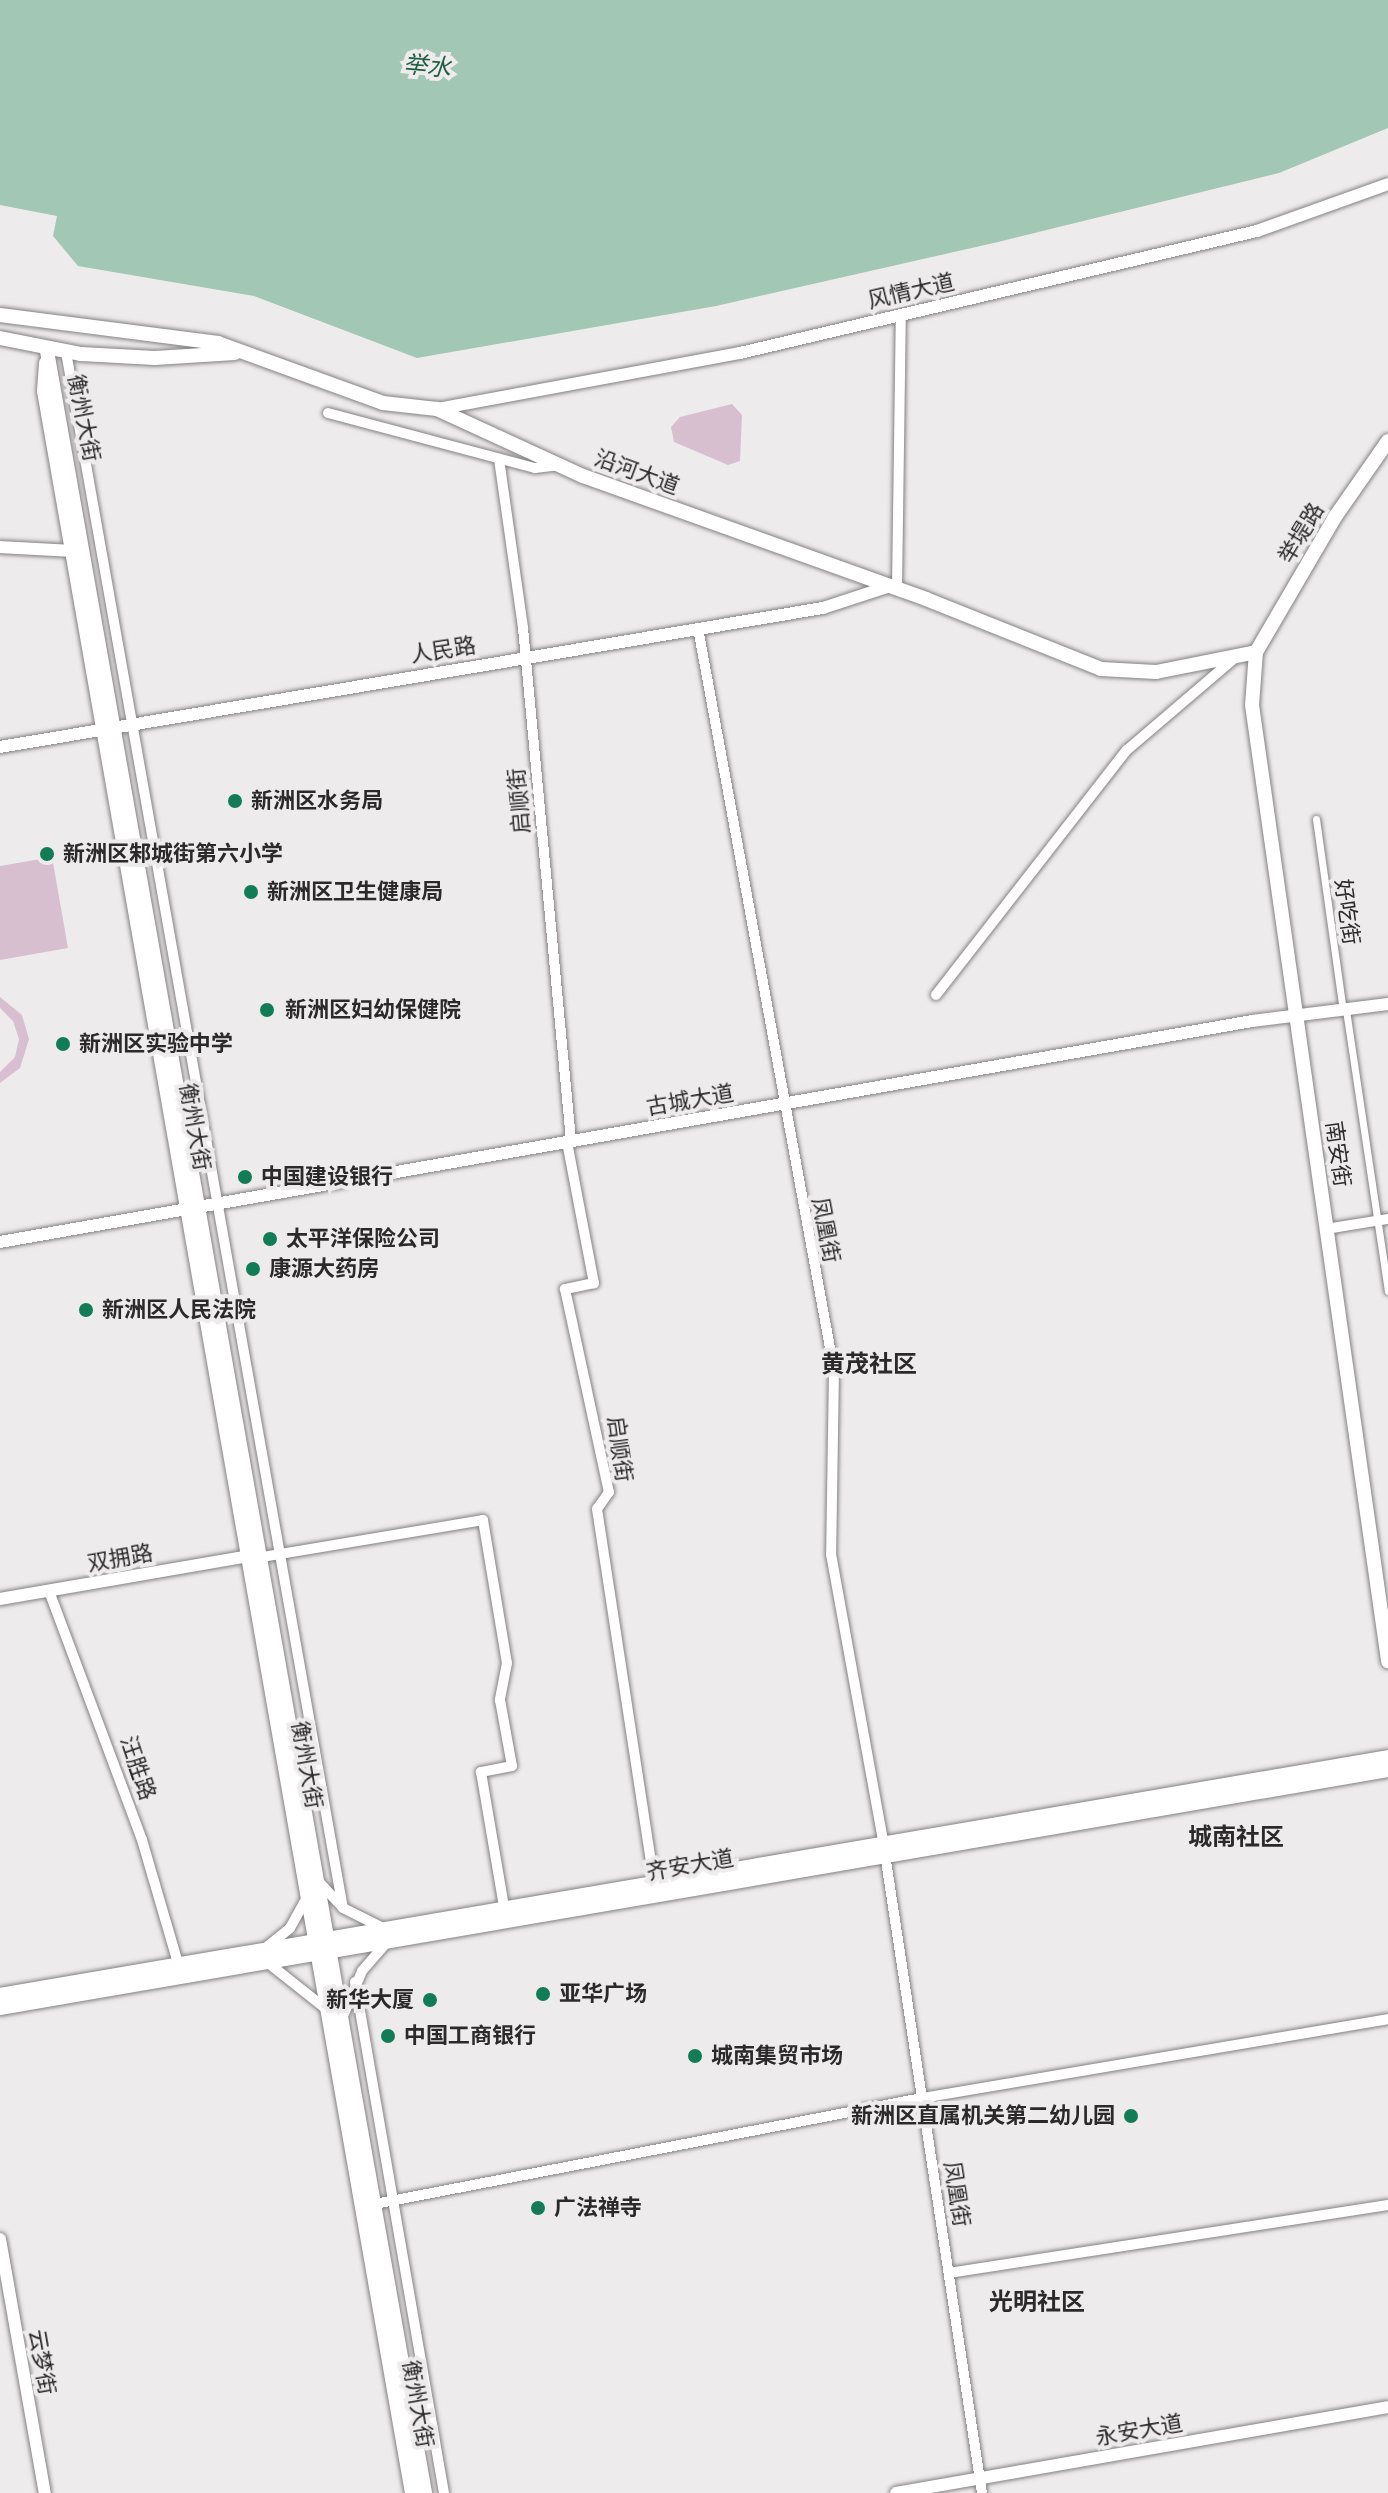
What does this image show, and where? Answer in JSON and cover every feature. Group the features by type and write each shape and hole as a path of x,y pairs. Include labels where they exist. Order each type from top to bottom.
{"main road":[{"name":"沿河大道","path":"0,315 188,338 243,352 383,403 437,409 560,465 894,587 1101,669 1156,672 1256,652"},
{"path":"0,338 47,351 155,358 243,352"},
{"name":"衡州大街","path":"47,351 44,391 72,551 109,727"},
{"name":"衡州大街","path":"47,351 109,727 255,1556 319,1882 327,2010 412,2493"},
{"name":"举堤路","path":"1256,652 1386,447"},
{"name":"南安街","path":"1256,652 1252,705 1388,1661"},
{"name":"衡州大街","path":"255,1556 307,1896 343,2018 425,2493"},
{"name":"齐安大道","path":"0,2008 265,1955 1388,1757"},
{"name":"齐安大道","path":"386,1934 504,1907 654,1881 1388,1770"},
{"name":"齐安大道","path":"0,1995 178,1963 265,1955"}],"street":[{"name":"风情大道","path":"437,409 740,353 1257,231 1388,184"},
{"path":"894,587 901,314"},
{"path":"66,352 343,1908"},
{"path":"328,413 535,468 560,465"},
{"name":"启顺街","path":"499,459 526,657 569,1141 594,1283 565,1289 609,1492 597,1509 654,1881"},
{"path":"0,547 72,551"},
{"name":"人民路","path":"0,747 133,722 823,608 894,587"},
{"name":"凤凰街","path":"698,628 782,1104 834,1370 831,1554 884,1847 982,2493"},
{"path":"936,995 1127,750 1237,656"},
{"name":"好吃街","path":"1316,819 1344,1010 1383,1220 1388,1291"},
{"name":"古城大道","path":"0,1242 782,1104 1296,1016 1388,1004"},
{"path":"1326,1229 1383,1220"},
{"name":"双拥路","path":"0,1599 483,1520 507,1663 500,1700 512,1766 481,1772 504,1907"},
{"name":"汪胜路","path":"49,1591 142,1840 178,1963"},
{"path":"319,1882 343,1908 386,1934 355,1982 343,2018"},
{"path":"307,1896 290,1928 265,1955 327,2010"},
{"path":"355,1982 444,2493"},
{"path":"375,2204 922,2098 1388,2019"},
{"path":"949,2273 1388,2205"},
{"name":"云梦街","path":"0,2239 45,2493"},
{"name":"永安大道","path":"896,2493 1388,2407"}],"shaded area":[{"path":"732,404 742,415 740,461 728,465 674,442 671,427 680,417"},
{"path":"52,857 68,948 0,960 0,866"},
{"path":"0,997 22,1015 29,1039 20,1068 0,1083 0,1072 15,1057 19,1039 13,1021 0,1008"}],"water":[{"name":"举水","path":"0,0 1388,0 1388,128 1279,173 998,242 716,306 417,358 254,296 78,266 53,236 57,216 0,205"}],"place":[{"name":"新洲区水务局","path":"235,801"},
{"name":"新洲区邾城街第六小学","path":"47,854"},
{"name":"新洲区卫生健康局","path":"251,892"},
{"name":"新洲区妇幼保健院","path":"267,1010"},
{"name":"新洲区实验中学","path":"63,1044"},
{"name":"中国建设银行","path":"245,1177"},
{"name":"太平洋保险公司","path":"270,1239"},
{"name":"康源大药房","path":"253,1269"},
{"name":"新洲区人民法院","path":"86,1310"},
{"name":"亚华广场","path":"543,1994"},
{"name":"新华大厦","path":"430,2000"},
{"name":"中国工商银行","path":"388,2036"},
{"name":"城南集贸市场","path":"695,2056"},
{"name":"新洲区直属机关第二幼儿园","path":"1131,2116"},
{"name":"广法禅寺","path":"538,2208"}],"district":[{"name":"黄茂社区","path":"869,1364"},
{"name":"城南社区","path":"1236,1837"},
{"name":"光明社区","path":"1037,2302"}]}
